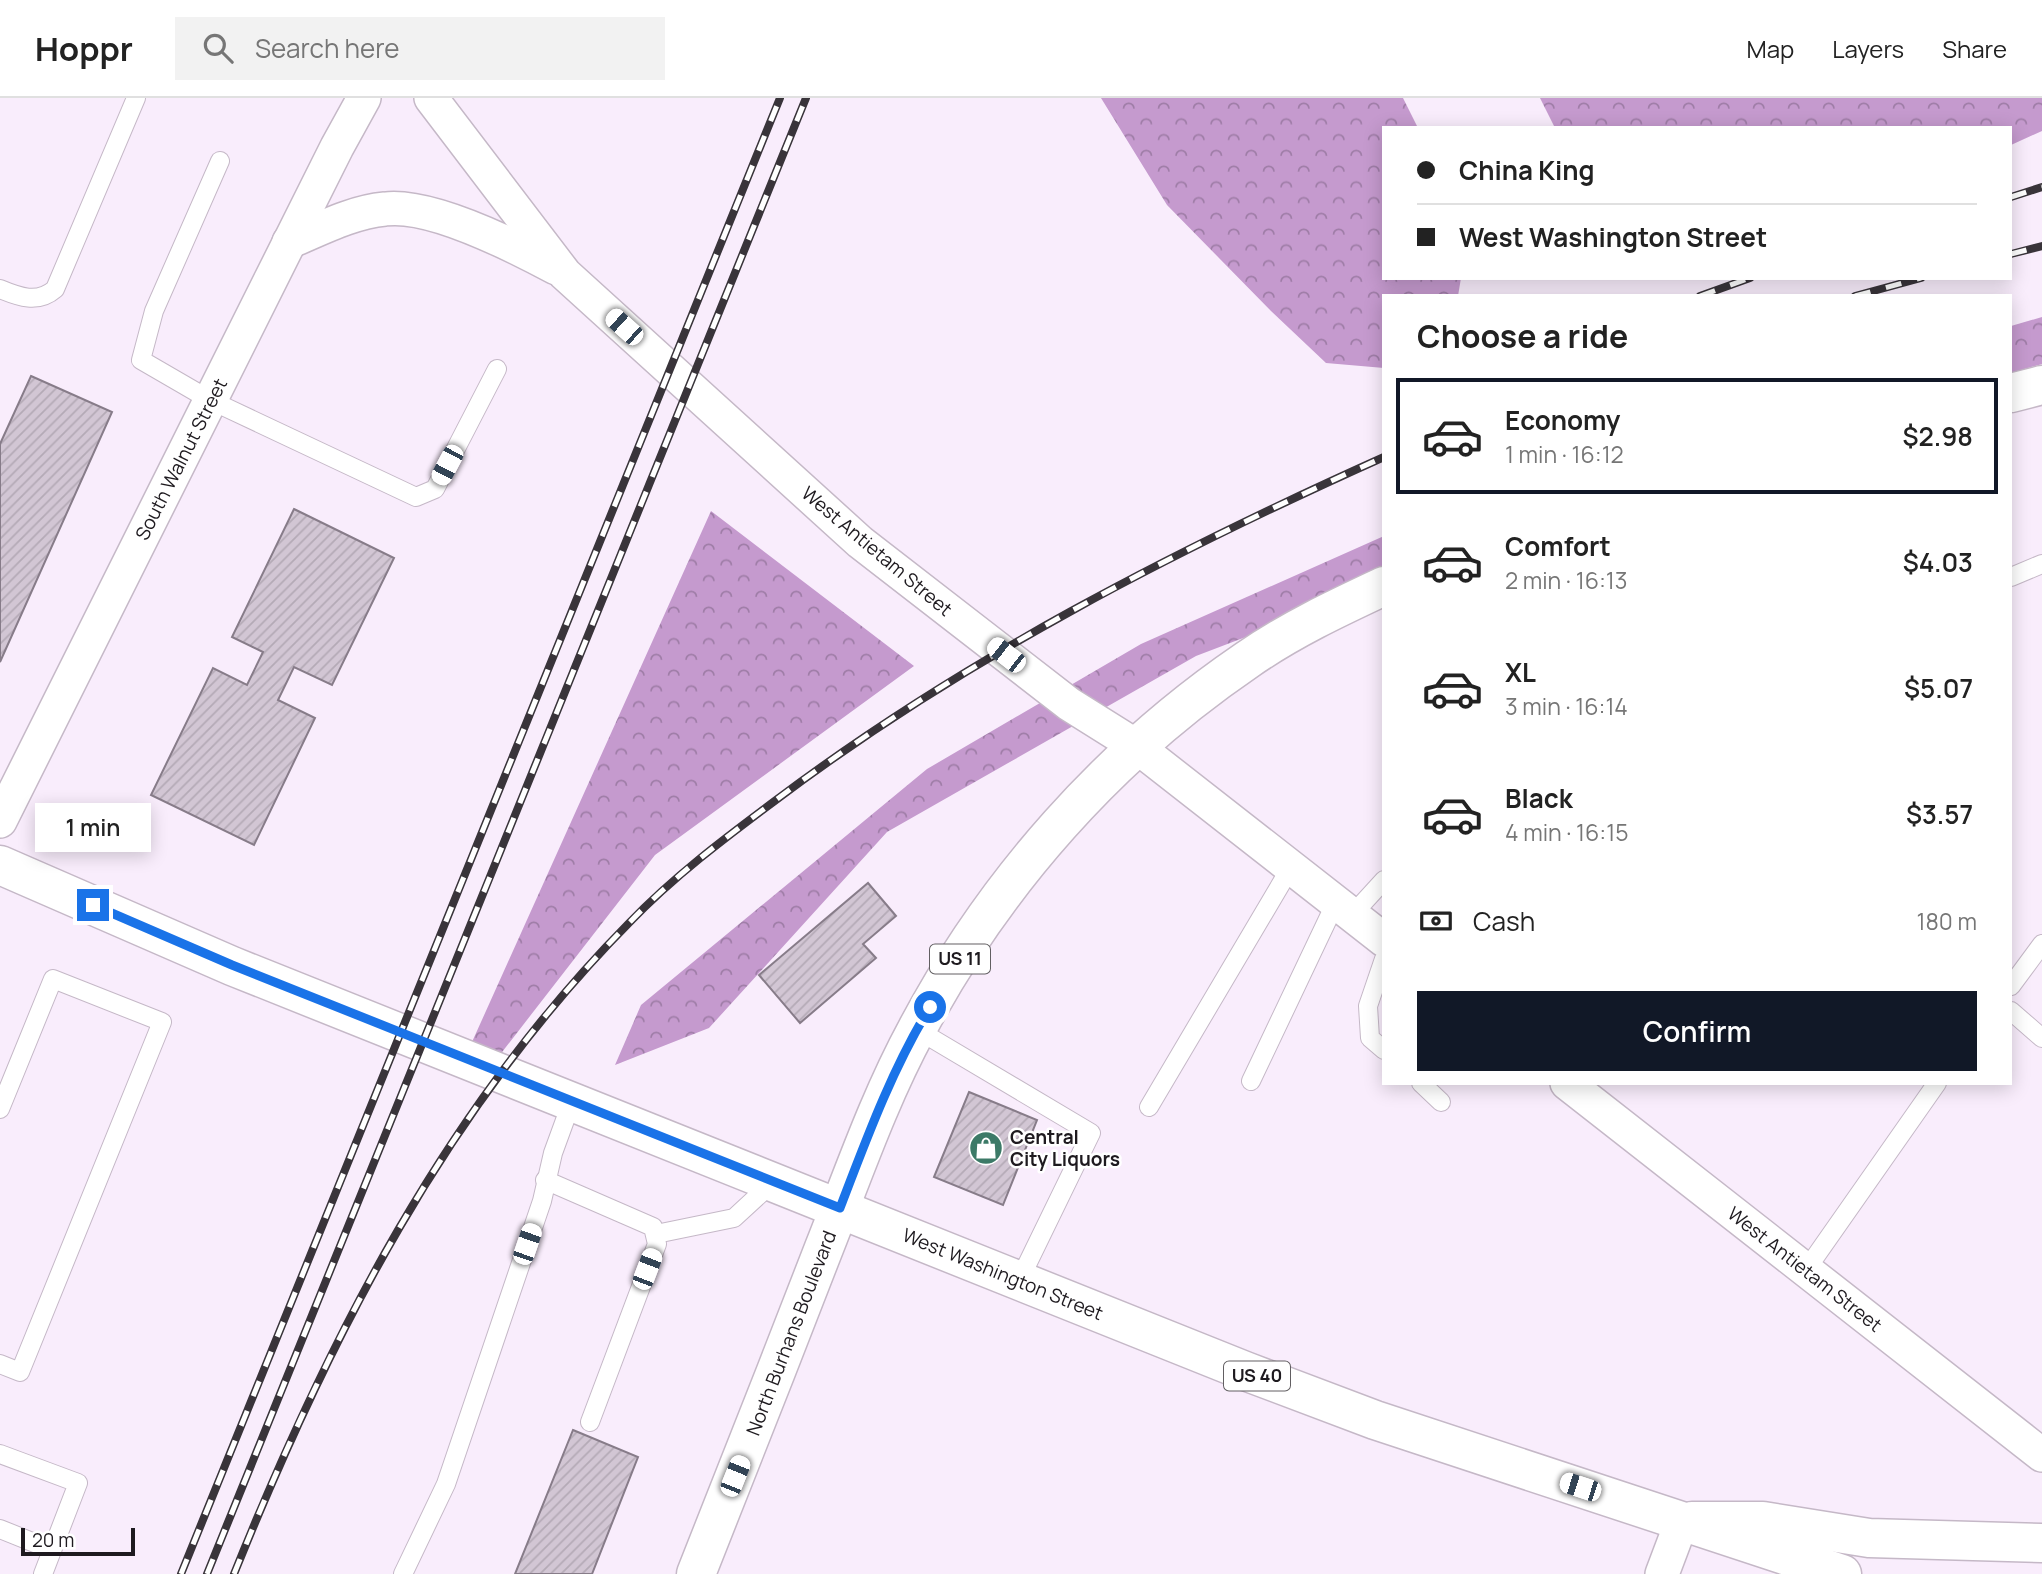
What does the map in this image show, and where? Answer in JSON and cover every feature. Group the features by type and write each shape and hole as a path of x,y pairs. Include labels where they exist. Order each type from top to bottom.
{"main road":[{"path":"2012,393 2042,385"},
{"name":"US 11","path":"840,1208 916,1030 987,916 1059,824 1136,746 1248,659 1315,619 1382,587"},
{"name":"West Washington Street","path":"0,865 232,965 1019,1281 1375,1420 1682,1521 1763,1521 1869,1538 2042,1543"},
{"name":"North Burhans Boulevard","path":"696,1574 840,1208"},
{"name":"US 40","path":"1682,1521 1842,1574"}],"street":[{"name":"South Walnut Street","path":"0,821 289,242 365,98"},
{"name":"West Antietam Street","path":"431,98 565,274 860,542 1069,704 1136,746 1382,938"},
{"path":"289,242 348,218 387,208 430,214 519,248 565,274"},
{"name":"West Antietam Street","path":"1570,1085 2042,1455"},
{"path":"1662,1574 1682,1521"}],"lane":[{"path":"0,289 18,297 36,299 55,289 136,98"},
{"path":"220,161 154,312 141,360 210,400 416,497 435,489 497,369"},
{"path":"2012,577 2042,564"},
{"path":"1149,1107 1291,867"},
{"path":"1251,1082 1344,909 1382,881"},
{"path":"2012,985 2042,944"},
{"path":"1382,965 1368,1006 1370,1038 1382,1048"},
{"path":"0,1109 53,979 162,1022 20,1372 0,1364"},
{"path":"2012,1012 2042,1038"},
{"path":"916,1030 1091,1133 1019,1281"},
{"path":"1423,1085 1441,1102"},
{"path":"1806,1270 1936,1085"},
{"path":"403,1574 446,1484 542,1201 545,1180 572,1101"},
{"path":"545,1180 653,1227 656,1234 657,1244 590,1422"},
{"path":"656,1234 734,1218 773,1182"},
{"path":"0,1454 78,1483 43,1574"},
{"path":"0,1529 52,1550"}],"green space":[{"path":"1101,98 1403,98 1417,126 1382,126 1382,280 1461,280 1458,294 1382,294 1382,368 1326,363 1167,205"},
{"path":"1540,98 2042,98 2042,131 2012,145 2012,126 1554,126"},
{"path":"2042,317 2042,364 2012,373 2012,326"},
{"path":"711,511 914,666 655,855 499,1056 472,1042"},
{"path":"1382,537 1382,585 1196,656 887,832 709,1028 615,1065 641,1005 927,769 1141,644"}],"building":[{"path":"31,376 112,412 0,662 0,444"},
{"path":"294,509 394,558 332,685 294,667 278,700 315,718 254,845 151,795 213,668 247,685 263,652 232,637"},
{"path":"868,883 896,916 863,944 876,958 800,1023 759,975"},
{"name":"Central City Liquors","path":"969,1092 1037,1120 1003,1205 934,1177"},
{"path":"573,1430 638,1457 592,1574 515,1574"}],"railway":[{"path":"181,1574 780,98"},
{"path":"207,1574 806,98"},
{"path":"2012,197 2042,187"},
{"path":"2012,254 2042,246"},
{"path":"1706,294 1744,280"},
{"path":"1862,294 1914,280"},
{"path":"234,1574 310,1398 399,1229 449,1148 504,1069 563,994 646,906 700,859 776,800 847,749 994,655 1148,570 1382,458"}],"place":[{"name":"Central City Liquors","path":"986,1148"}],"route":[{"path":"93,905 232,965 840,1208 864,1145 916,1030 930,1007"}]}
